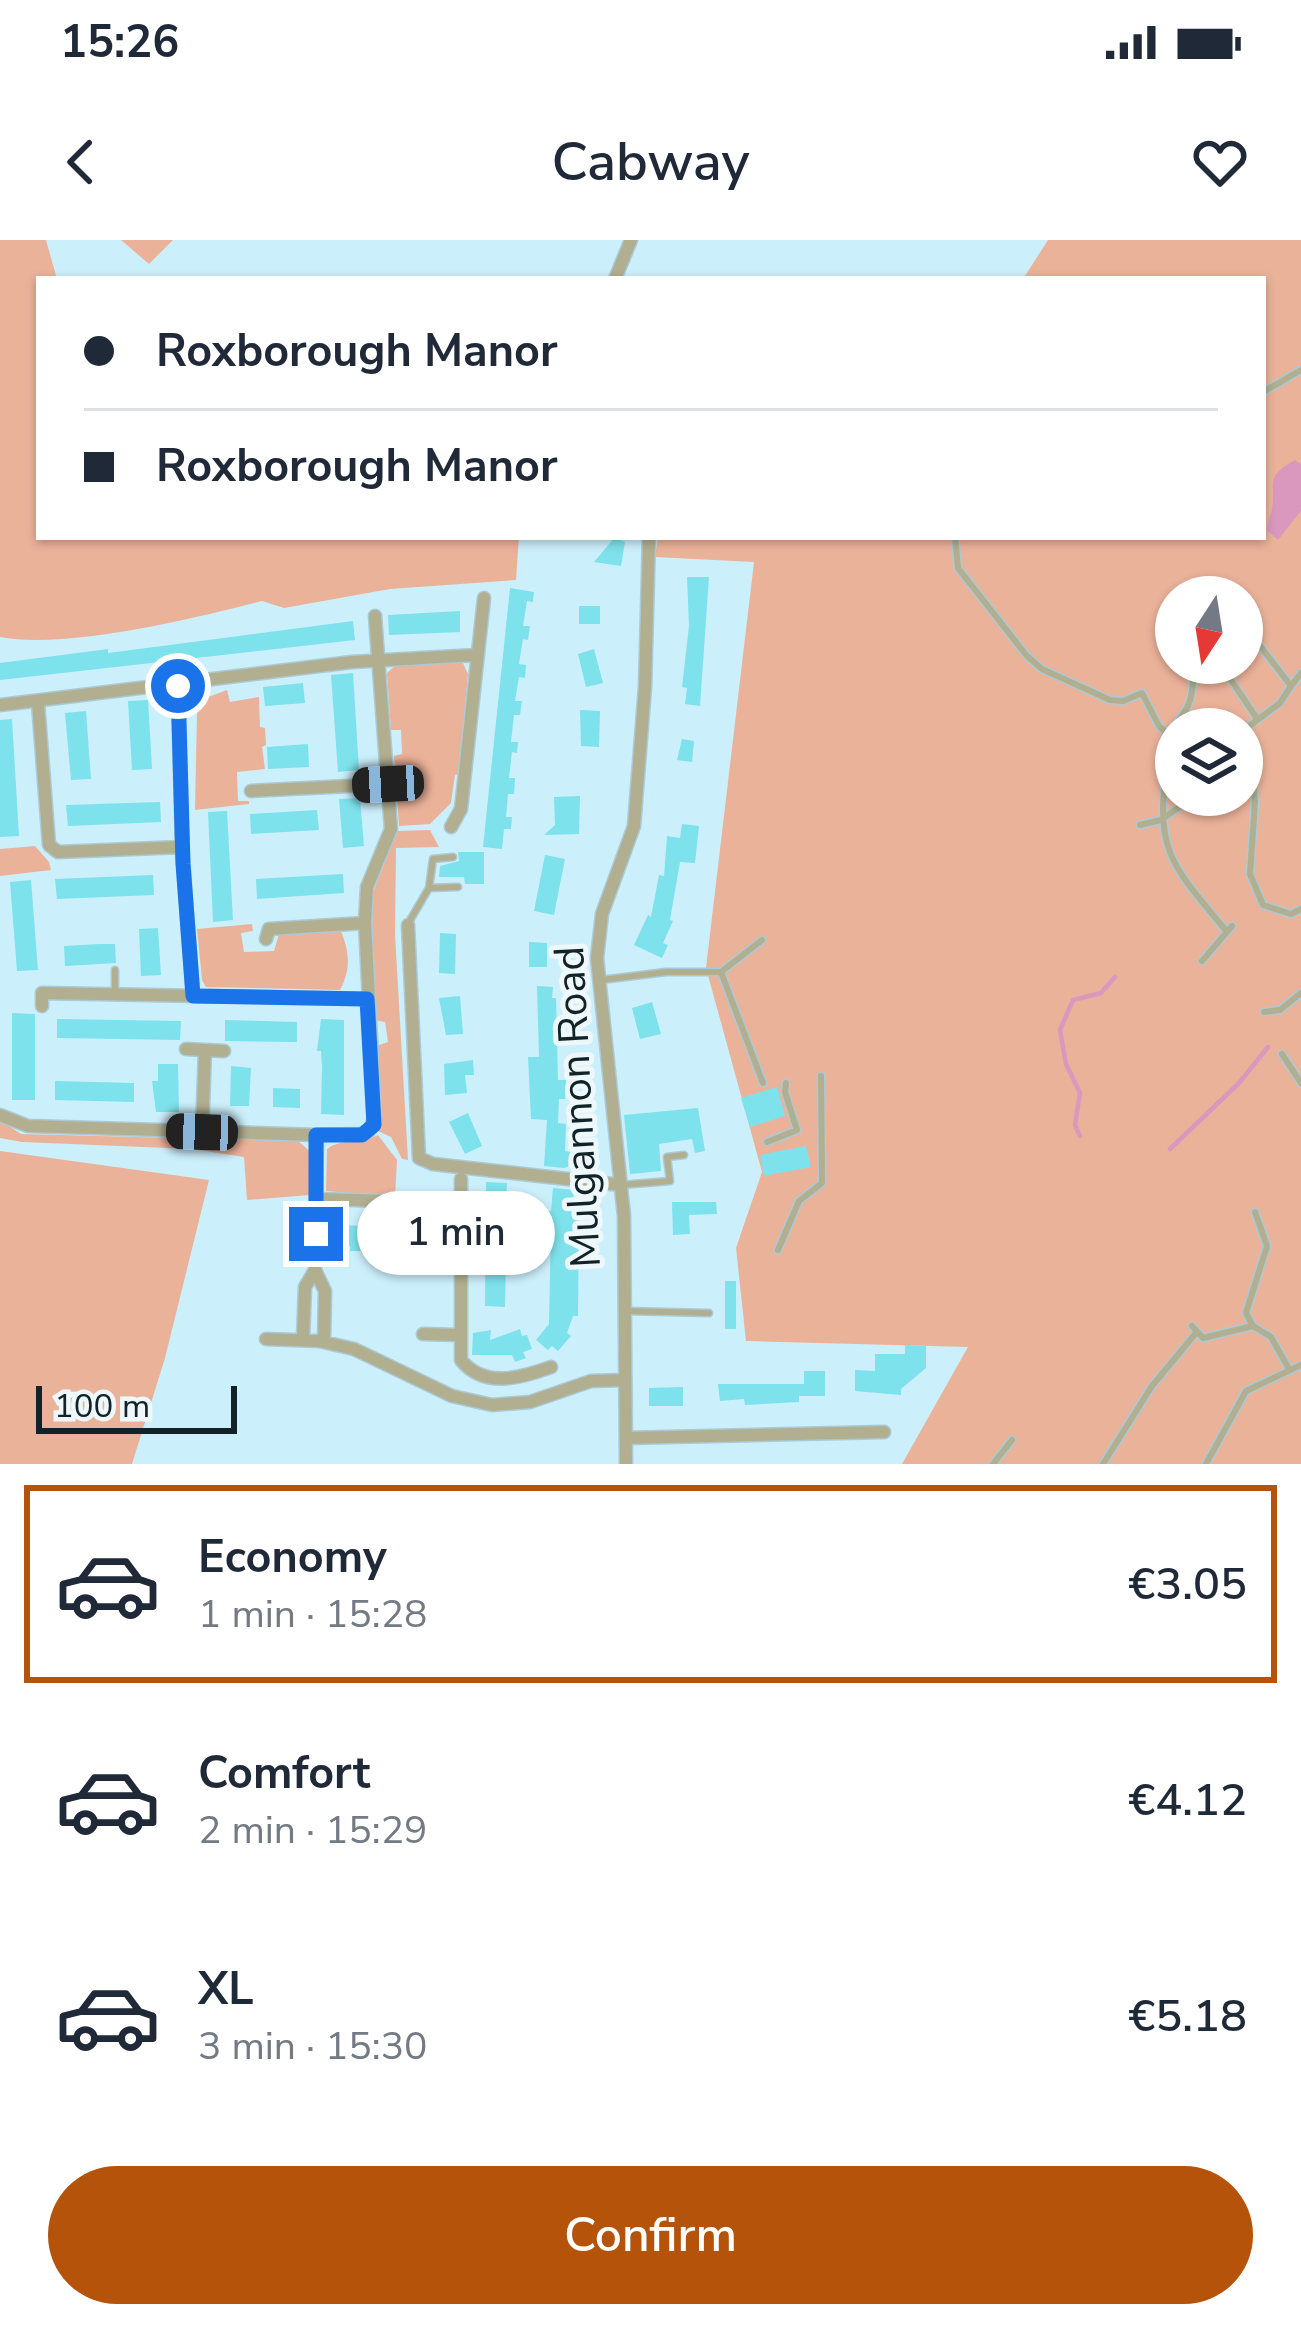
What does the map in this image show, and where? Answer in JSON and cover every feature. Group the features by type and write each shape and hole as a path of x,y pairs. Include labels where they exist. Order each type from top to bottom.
{"street":[{"path":"616,276 631,240"},
{"name":"Mulgannon Road","path":"622,1463 626,1438 621,1185 598,980 602,914 631,837 638,793 649,540"},
{"path":"451,827 461,809 484,598"},
{"path":"0,1115 28,1126 202,1132 362,1135 374,1125 365,922 368,887 391,829 388,741 375,616"},
{"path":"0,705 242,683 378,661 476,655"},
{"path":"178,686 182,889 193,996"},
{"path":"38,703 50,844 58,852 182,847"},
{"path":"258,774 255,791 388,784"},
{"path":"266,939 269,928 365,922"},
{"path":"408,925 419,1158 433,1164 621,1185"},
{"path":"42,1006 41,993 367,999"},
{"path":"186,1049 224,1051"},
{"path":"202,1132 205,1050"},
{"path":"303,1339 302,1300 315,1270 316,1135"},
{"path":"461,1180 461,1360 482,1376 509,1378 551,1367"},
{"path":"318,1199 461,1203"},
{"path":"315,1270 325,1291 324,1342"},
{"path":"423,1334 460,1335"},
{"path":"266,1339 324,1342 370,1356 452,1396 491,1406 530,1402 591,1381 624,1380"},
{"path":"626,1438 884,1432"}],"lane":[{"path":"1266,390 1301,370"},
{"path":"956,540 958,568 1027,656 1042,669 1110,700 1123,701 1142,693 1155,718"},
{"path":"1263,650 1291,686"},
{"path":"1263,713 1280,703 1301,673"},
{"path":"1161,816 1176,869 1229,929 1202,961"},
{"path":"1140,825 1167,816"},
{"path":"1254,816 1250,874 1263,905 1291,914 1301,909"},
{"path":"408,925 430,888 433,859 453,857"},
{"path":"430,888 458,887"},
{"path":"598,980 721,972 762,940"},
{"path":"115,994 116,970"},
{"path":"721,972 763,1083"},
{"path":"1264,1012 1280,1010 1301,993"},
{"path":"1282,1054 1301,1083"},
{"path":"778,1250 799,1202 822,1183 821,1076"},
{"path":"767,1142 796,1130 786,1083"},
{"path":"621,1185 670,1181 667,1157 684,1154"},
{"path":"1255,1212 1267,1246 1246,1313 1253,1326 1271,1337 1289,1369"},
{"path":"622,1311 709,1312"},
{"path":"1102,1464 1194,1330 1203,1338 1253,1326"},
{"path":"1206,1464 1238,1400 1261,1382 1301,1365"},
{"path":"993,1464 1012,1440"}],"shaded area":[{"path":"0,240 46,240 56,276 36,276 36,540 519,540 516,580 390,589 284,608 262,601 94,636 0,637"},
{"path":"121,240 173,240 149,264"},
{"path":"1048,240 1301,240 1301,1464 902,1464 968,1347 746,1341 736,1248 762,1172 706,968 754,562 655,557 658,540 1266,540 1266,276 1025,276"},
{"path":"1295,460 1301,464 1301,511 1278,540 1267,530 1273,481"},
{"path":"463,663 468,674 459,774 451,803 430,824 399,826 394,756 402,754 401,730 391,730 387,673 395,666"},
{"path":"227,690 230,702 259,697 265,769 237,772 238,801 249,804 195,810 197,713 203,699"},
{"path":"430,830 439,847 396,848 395,934 408,1160 402,1159 391,1137 378,1131 376,1046 388,1042 385,1022 374,1020 374,890 397,831"},
{"path":"35,846 51,870 0,876 0,849"},
{"path":"252,924 253,931 241,933 244,952 274,951 279,934 340,929 348,960 340,990 206,987 197,929"},
{"path":"0,1120 21,1134 298,1141 312,1153 310,1195 247,1200 244,1157 192,1149 22,1142 0,1138"},
{"path":"378,1135 397,1160 395,1197 326,1191 327,1149"},
{"path":"0,1151 209,1180 165,1358 132,1464 0,1464"}],"building":[{"path":"612,540 625,542 621,566 594,562"},
{"path":"687,577 709,577 700,706 685,704 687,688 682,687 689,626"},
{"path":"510,588 534,592 533,602 527,601 523,626 530,626 528,640 523,639 519,664 526,665 525,678 519,677 515,701 522,701 520,715 514,715 511,742 518,742 509,778 515,778 506,817 512,817 511,829 504,829 502,849 483,847"},
{"path":"579,606 600,606 600,624 579,624"},
{"path":"460,611 460,632 389,635 388,615"},
{"path":"353,621 355,640 0,680 0,663"},
{"path":"594,649 603,683 586,687 578,654"},
{"path":"353,673 359,770 338,772 331,675"},
{"path":"303,683 305,703 265,706 263,687"},
{"path":"148,700 152,769 132,770 128,701"},
{"path":"580,710 600,711 599,747 581,746"},
{"path":"86,711 91,779 71,780 65,713"},
{"path":"12,719 19,836 0,837 0,720"},
{"path":"682,739 694,741 692,762 677,760"},
{"path":"308,744 309,767 268,769 267,747"},
{"path":"580,796 579,834 544,835 555,825 554,797"},
{"path":"360,798 364,846 343,848 339,799"},
{"path":"160,802 161,822 68,826 66,805"},
{"path":"317,810 319,830 251,834 250,814"},
{"path":"227,811 233,920 213,922 208,812"},
{"path":"682,824 699,826 695,863 680,862 673,921 662,958 634,945 648,915 651,917 659,875 664,876 667,836 680,838"},
{"path":"458,852 484,852 484,884 465,884 464,877 439,877 440,866 459,861"},
{"path":"545,855 565,859 554,915 534,911"},
{"path":"343,874 344,893 257,899 256,879"},
{"path":"153,875 154,895 57,899 55,879"},
{"path":"31,880 38,970 17,971 10,882"},
{"path":"158,928 161,975 141,976 139,929"},
{"path":"440,933 456,934 455,974 439,973"},
{"path":"529,942 547,943 547,967 529,967"},
{"path":"115,944 116,963 65,966 64,946"},
{"path":"537,986 553,987 552,998 556,998 558,1080 566,1080 558,1123 566,1124 565,1151 570,1152 564,1168 544,1166 547,1120 531,1119 528,1057 539,1057"},
{"path":"460,996 463,1034 446,1035 439,998"},
{"path":"652,1002 661,1034 640,1039 632,1008"},
{"path":"12,1013 35,1014 35,1100 12,1100"},
{"path":"57,1019 181,1021 180,1040 57,1038"},
{"path":"321,1019 344,1020 344,1115 321,1114 321,1051 317,1051"},
{"path":"225,1020 297,1022 297,1042 225,1041"},
{"path":"473,1060 474,1075 465,1075 467,1093 445,1095 444,1064"},
{"path":"158,1064 178,1064 179,1112 156,1112 152,1081 158,1081"},
{"path":"231,1066 251,1068 249,1106 230,1106"},
{"path":"55,1081 134,1083 134,1102 55,1100"},
{"path":"777,1087 785,1116 750,1127 741,1098"},
{"path":"273,1088 300,1089 300,1108 273,1107"},
{"path":"698,1108 705,1151 695,1153 692,1139 659,1144 661,1171 630,1174 624,1115"},
{"path":"468,1113 482,1146 465,1154 449,1122"},
{"path":"806,1146 811,1167 764,1176 760,1155"},
{"path":"486,1182 507,1183 506,1201 514,1201 514,1214 507,1214 505,1307 485,1306"},
{"path":"553,1188 574,1190 573,1208 579,1209 578,1316 573,1316 567,1333 571,1336 558,1351 536,1340 549,1324 551,1226 543,1225 544,1211 551,1211"},
{"path":"672,1202 716,1202 717,1214 689,1215 690,1234 673,1235"},
{"path":"335,1225 440,1228 439,1248 425,1247 424,1254 413,1254 413,1248 350,1251 350,1246 334,1246"},
{"path":"725,1281 736,1281 736,1329 725,1329"},
{"path":"520,1329 532,1349 523,1352 526,1358 515,1362 512,1355 472,1355 473,1333 491,1330 490,1340"},
{"path":"905,1345 926,1346 926,1368 901,1389 901,1395 855,1391 855,1370 875,1371 875,1354 905,1354"},
{"path":"804,1371 825,1371 825,1396 745,1405 744,1399 720,1401 718,1384 804,1384"},
{"path":"683,1387 683,1406 649,1406 649,1388"}],"waterway":[{"path":"1080,1136 1075,1125 1080,1093 1066,1064 1060,1030 1073,1000 1101,993 1115,977"},
{"path":"1170,1149 1239,1083 1268,1047"}],"route":[{"path":"178,686 183,864 193,996 367,999 374,1125 362,1135 316,1135 316,1234"}]}
